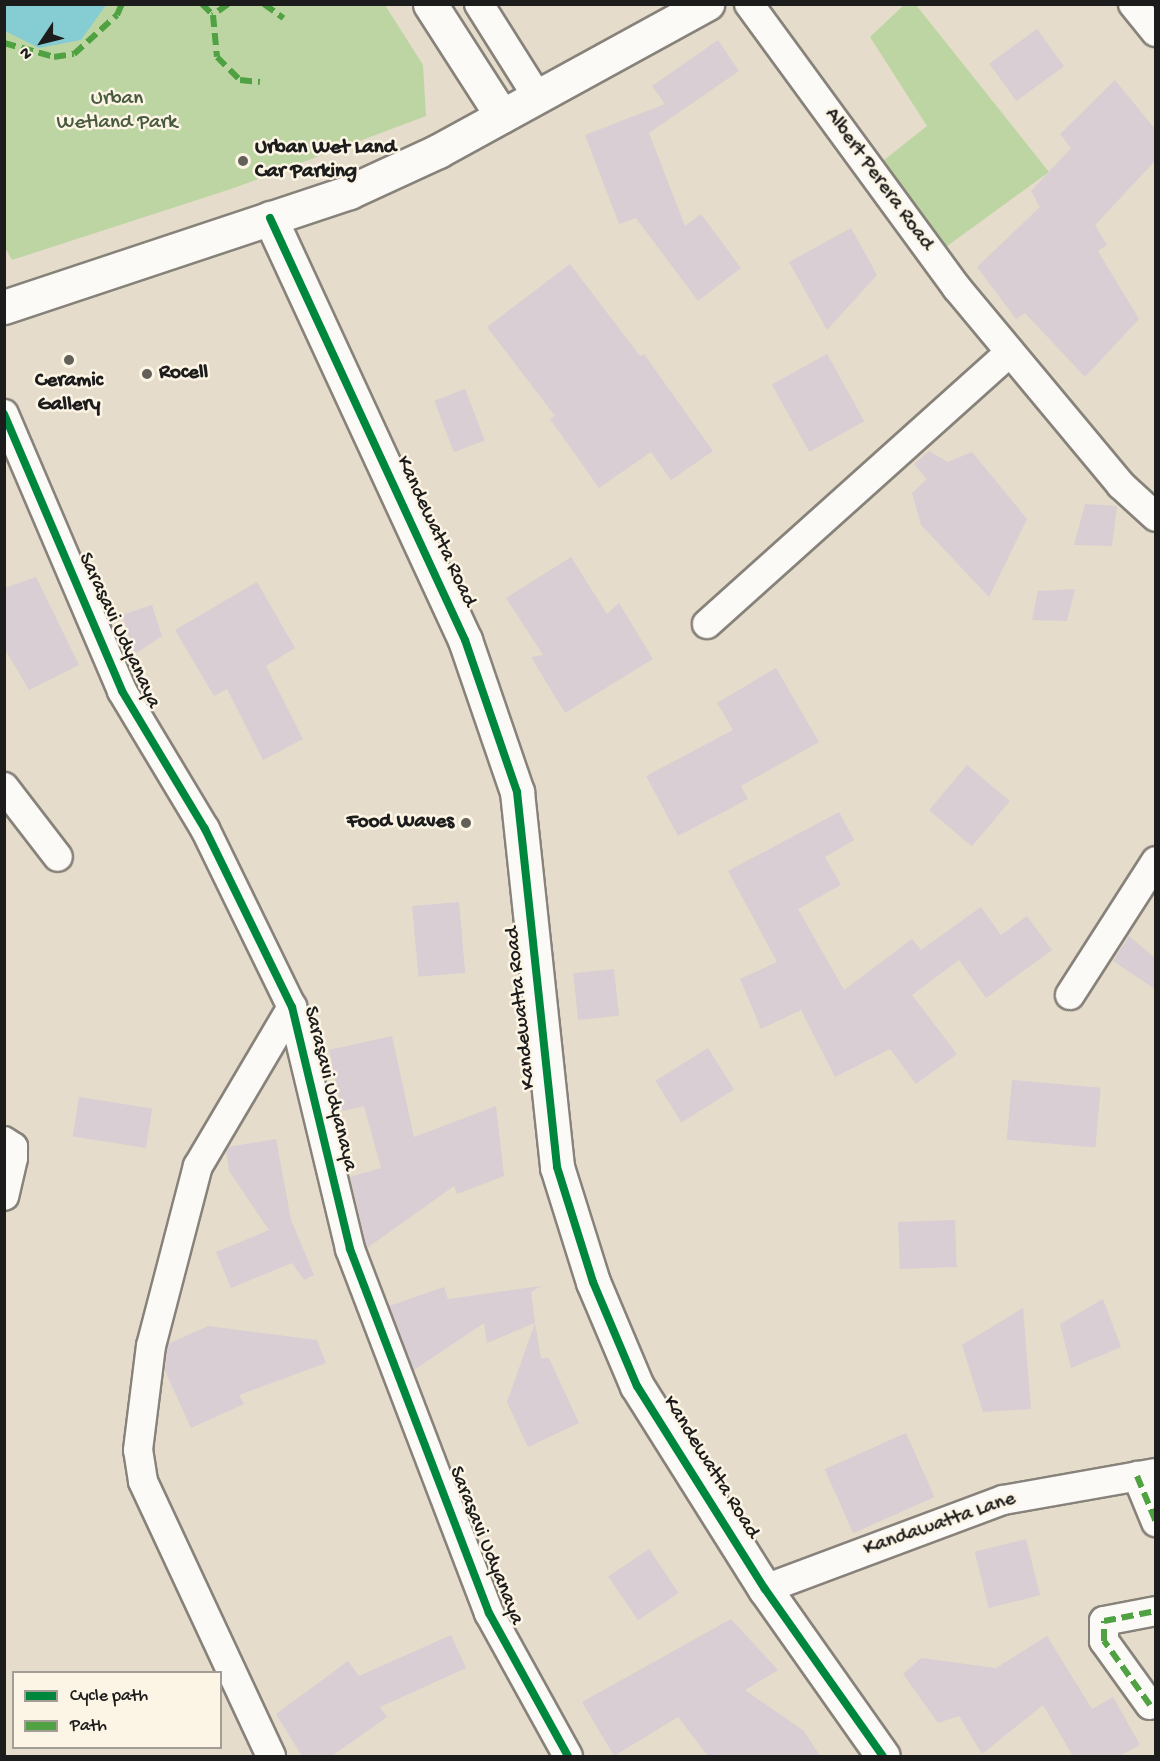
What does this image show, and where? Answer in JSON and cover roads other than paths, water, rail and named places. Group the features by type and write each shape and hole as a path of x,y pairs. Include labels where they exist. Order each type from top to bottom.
{"street":[{"path":"430,4 502,116"},
{"path":"479,4 537,96"},
{"path":"4,307 270,218 393,173 707,4"},
{"name":"Albert Perera Road","path":"749,4 957,288 1121,486 1155,518"},
{"path":"1133,4 1155,32"},
{"name":"Kandewatta Road","path":"270,218 465,640 517,792 557,1167 593,1282 637,1386 765,1589 883,1756"},
{"path":"707,624 1010,352"},
{"name":"Sarasavi Udyanaya","path":"4,414 122,691 205,829 292,1007 350,1249 489,1613 568,1756"},
{"path":"4,786 58,857"},
{"path":"1070,995 1155,861"},
{"path":"272,1756 143,1481 138,1450 151,1346 198,1166 292,1007"},
{"path":"4,1141 12,1147 13,1158 4,1196"},
{"path":"1146,1474 1155,1522"},
{"name":"Kandawatta Lane","path":"765,1589 1004,1500 1146,1474"},
{"path":"1150,1705 1104,1641 1104,1621 1155,1611"}],"water":[{"path":"4,5 106,5 81,40 39,48 5,31"}],"place":[{"name":"Urban Wet Land Car Parking","path":"243,161"},
{"name":"Ceramic Gallery","path":"69,360"},
{"name":"Rocell","path":"147,374"},
{"name":"Food Waves","path":"466,823"}],"park label":[{"name":"Urban Wetland Park","path":"117,112"}]}
